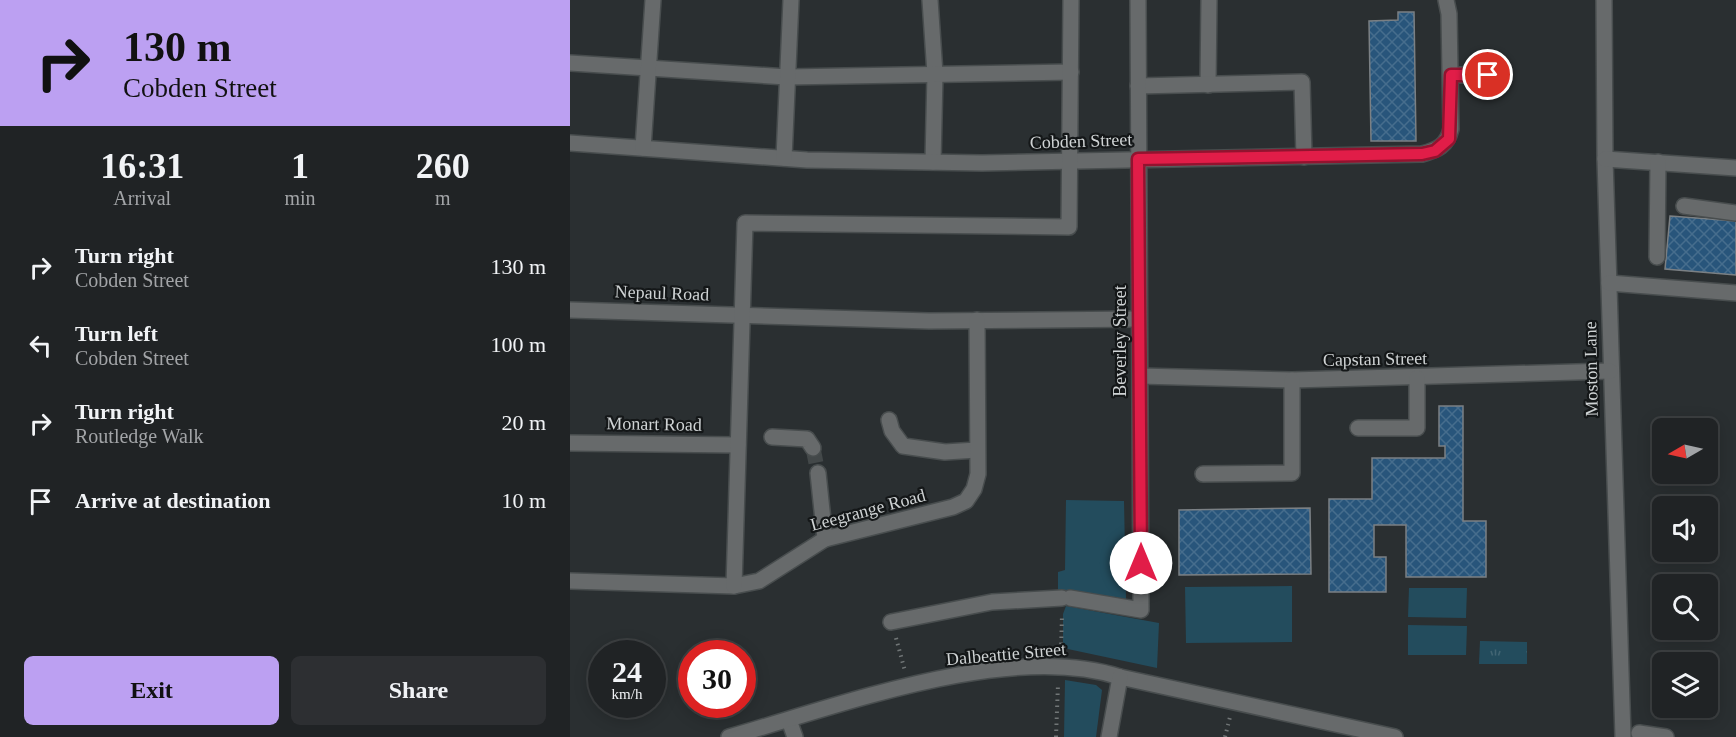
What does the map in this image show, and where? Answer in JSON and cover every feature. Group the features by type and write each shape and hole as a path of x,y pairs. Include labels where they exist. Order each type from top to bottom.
{"street":[{"path":"644,148 653,0"},
{"path":"784,158 791,0"},
{"path":"930,0 935,74 933,162"},
{"path":"734,586 738,445 747,315 745,223 1069,227 1071,0"},
{"name":"Beverley Street","path":"891,622 992,602 1066,598 1141,610 1138,0"},
{"path":"1208,85 1209,0"},
{"name":"Cobden Street","path":"570,143 784,158 933,162 1390,156 1435,151 1449,139 1451,129 1449,14 1446,0"},
{"name":"Moston Lane","path":"1604,0 1610,371 1623,737"},
{"path":"570,63 788,77 1071,72"},
{"path":"1451,75 1488,75"},
{"path":"1138,86 1302,82 1304,157"},
{"path":"1605,159 1736,168"},
{"path":"1657,257 1658,162"},
{"path":"1684,206 1736,213"},
{"path":"1609,283 1736,293"},
{"name":"Nepaul Road","path":"570,310 929,321 1139,319"},
{"name":"Leegrange Road","path":"570,581 734,586 759,581 825,539 926,515 966,501 975,489 978,474 977,320"},
{"name":"Capstan Street","path":"1140,376 1292,380 1610,371"},
{"path":"1358,428 1417,428 1417,378"},
{"path":"1203,474 1292,473 1292,380"},
{"path":"889,420 892,431 903,446 945,452 977,450"},
{"path":"772,437 807,439 813,448"},
{"name":"Monart Road","path":"570,443 738,445"},
{"path":"818,472 825,539"},
{"name":"Dalbeattie Street","path":"729,737 909,686 961,674 1058,665 1098,670 1120,677 1395,737"},
{"path":"1108,737 1120,677"},
{"path":"789,720 795,737"},
{"path":"1639,733 1665,737"}],"path":[{"path":"891,622 909,686"}],"green space":[{"path":"1066,500 1124,501 1126,599 1058,592 1058,572 1065,570"},
{"path":"1292,586 1292,642 1186,643 1185,587"},
{"path":"1409,588 1467,588 1466,618 1408,617"},
{"path":"1066,606 1159,623 1157,668 1063,648 1063,614"},
{"path":"1408,625 1467,626 1466,655 1408,655"},
{"path":"1480,641 1527,642 1527,664 1479,664"},
{"path":"1065,680 1096,685 1102,690 1096,737 1064,737"}],"building":[{"path":"1398,12 1414,12 1416,141 1371,141 1369,21 1398,20"},
{"path":"1670,216 1736,221 1736,275 1665,269"},
{"path":"1439,406 1463,406 1463,521 1486,521 1486,577 1406,577 1406,525 1374,525 1374,557 1386,557 1386,592 1329,592 1329,499 1372,499 1372,458 1445,458 1445,446 1439,446"},
{"path":"1310,508 1311,574 1179,575 1179,510"}],"tunnel":[{"path":"813,448 818,473"}],"route":[{"path":"1141,563 1138,159 1390,156 1435,151 1449,139 1451,75 1488,75"}]}
